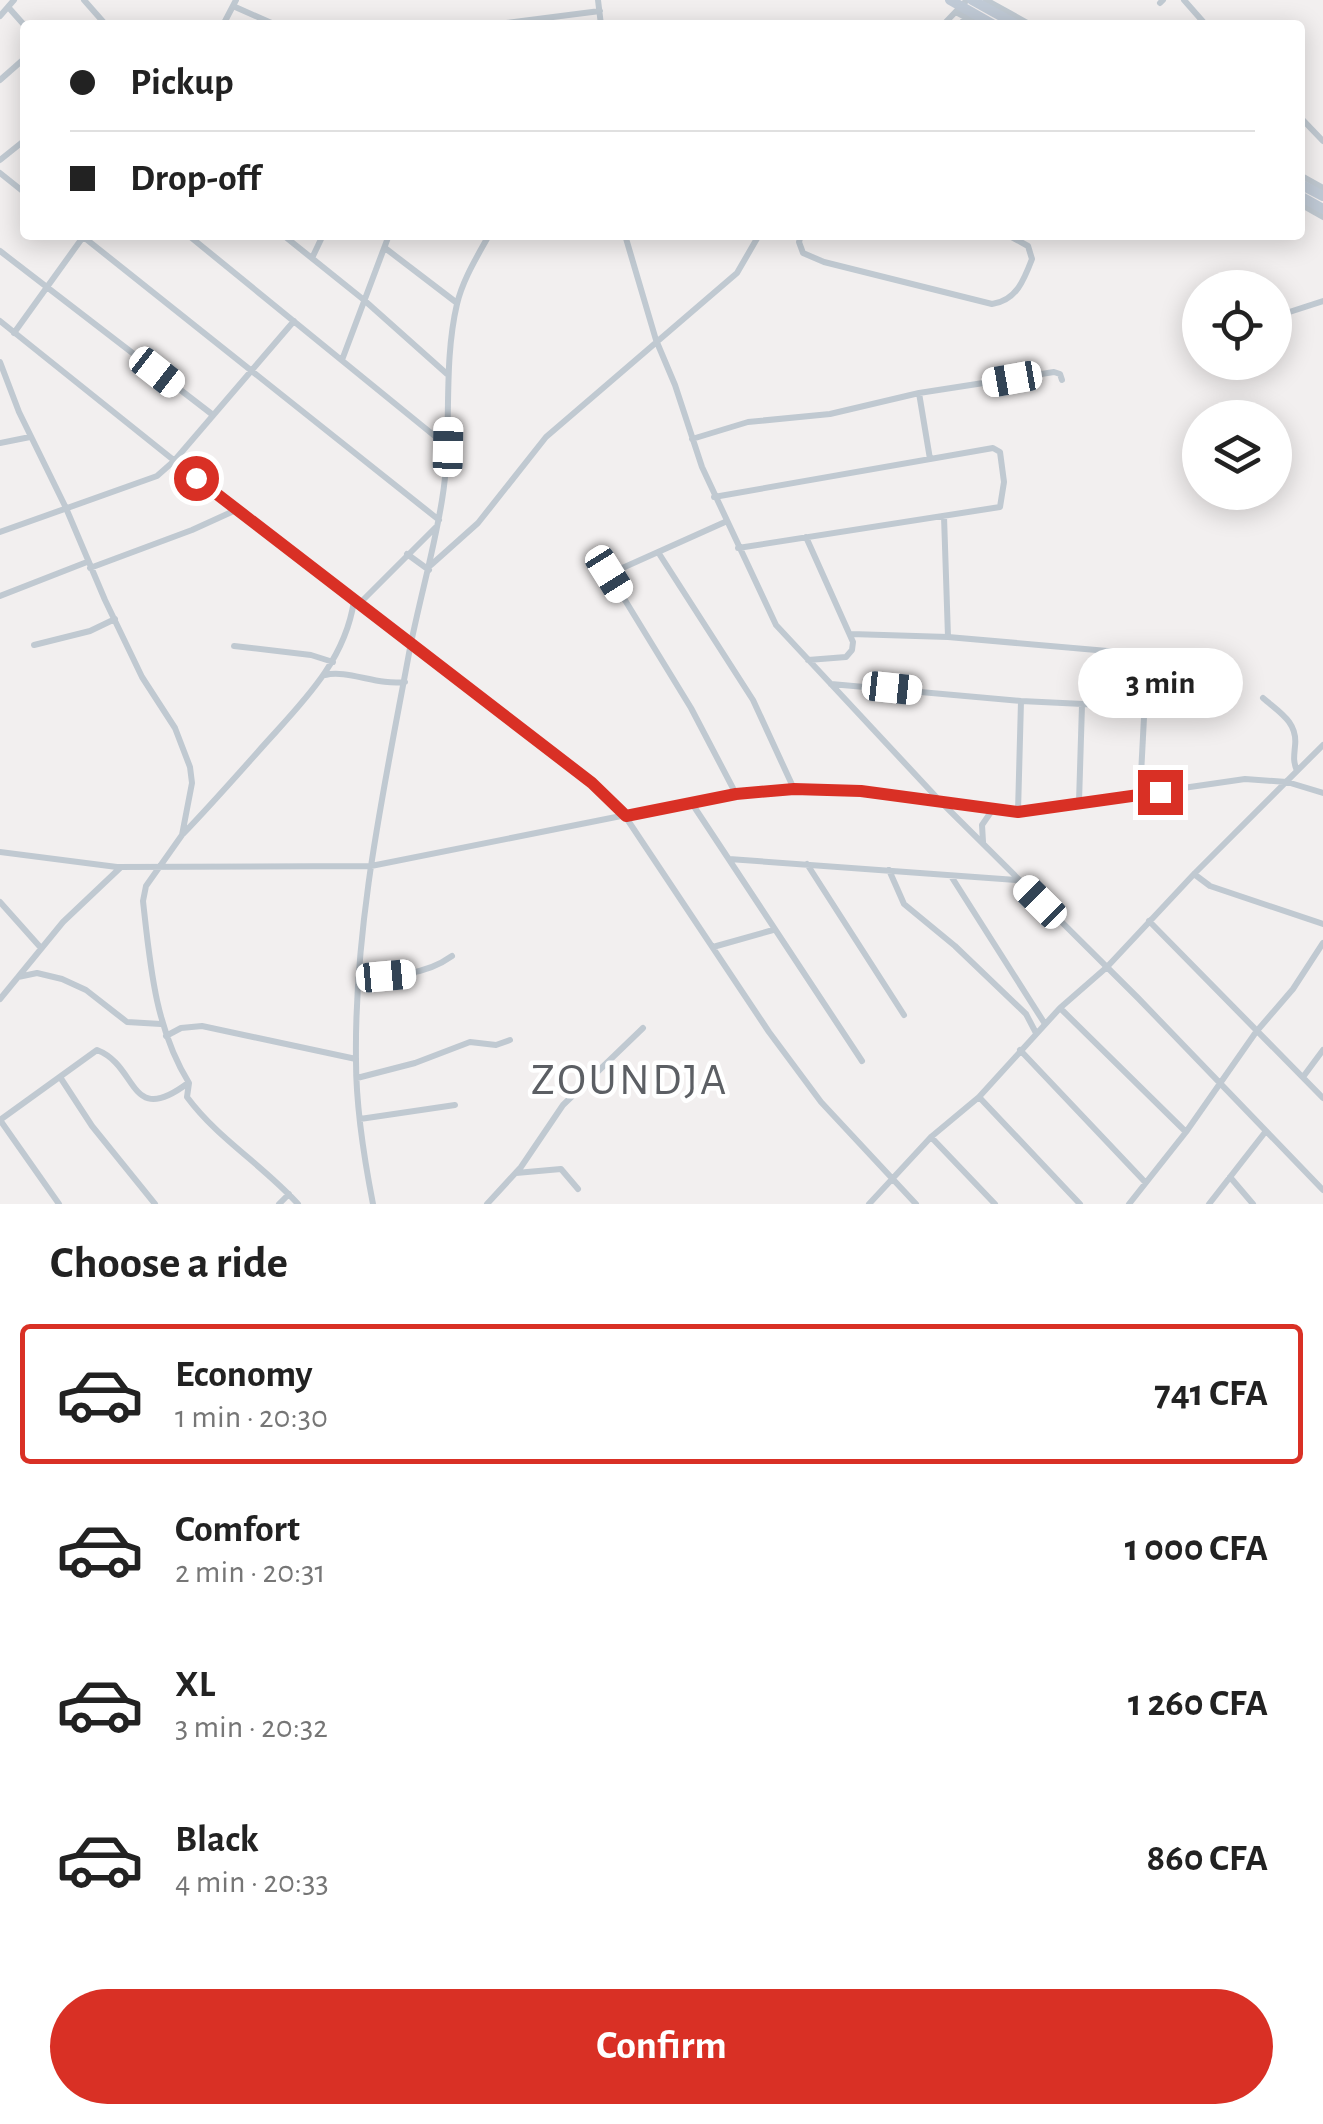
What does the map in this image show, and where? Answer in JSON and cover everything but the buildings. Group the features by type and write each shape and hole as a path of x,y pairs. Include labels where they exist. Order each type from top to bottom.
{"main road":[{"path":"950,0 1005,20"}],"street":[{"path":"84,0 102,20"},
{"path":"598,0 601,20"},
{"path":"1184,0 1202,20"},
{"path":"235,3 267,20"},
{"path":"0,16 11,4"},
{"path":"971,6 1015,20"},
{"path":"530,20 600,11"},
{"path":"0,80 20,62"},
{"path":"1305,121 1323,141"},
{"path":"0,160 20,144"},
{"path":"0,173 20,189"},
{"path":"14,333 79,240"},
{"path":"87,240 438,523"},
{"path":"194,240 448,447"},
{"path":"290,240 448,375"},
{"path":"312,257 320,240"},
{"path":"342,360 387,240"},
{"path":"374,1204 356,1078 360,973 371,866 411,645 438,523 448,447 448,375 457,303 486,240"},
{"path":"626,240 662,358 675,384 714,497 776,625 940,801 1323,1190"},
{"path":"429,568 478,523 546,437 736,273 756,240"},
{"path":"800,240 803,252 824,262 992,304 1013,295 1032,259 1028,246 1017,240"},
{"path":"385,248 457,303"},
{"path":"0,251 213,414"},
{"path":"1292,311 1323,300"},
{"path":"0,321 236,510 592,783 626,816 768,1032 820,1102 916,1204"},
{"path":"0,532 157,476 294,321"},
{"path":"638,356 662,358"},
{"path":"0,362 30,437 142,678 175,728 192,782 182,835"},
{"path":"692,439 748,422 830,414 919,394 1054,372 1062,380"},
{"path":"919,394 930,459"},
{"path":"0,444 30,437"},
{"path":"714,497 993,448 1000,452 1002,504 738,548"},
{"path":"0,596 192,530 236,510"},
{"path":"944,516 948,637"},
{"path":"725,522 609,574 692,708 736,794"},
{"path":"298,1204 250,1156 207,1124 187,1098 189,1082 174,1060 161,1024 142,901 146,886 182,835 302,707 332,662 356,603 438,523"},
{"path":"806,536 853,645 846,658 807,660"},
{"path":"658,552 745,686 794,789"},
{"path":"407,554 429,568"},
{"path":"34,646 90,631 115,619"},
{"path":"851,634 948,637 1142,654 1146,660 1140,795"},
{"path":"234,646 311,655 332,662"},
{"path":"324,676 338,672 376,682 405,682"},
{"path":"830,684 1020,701 1145,707"},
{"path":"1263,698 1293,726 1296,739 1292,760 1297,772"},
{"path":"1018,812 1020,701"},
{"path":"1079,802 1082,704"},
{"path":"869,1204 931,1138 979,1096 1060,1008 1107,968 1323,745"},
{"path":"0,852 121,867 371,866 690,802 794,789 861,791 1018,812 1245,778 1287,782 1323,793"},
{"path":"690,802 862,1061"},
{"path":"983,845 982,824 994,808"},
{"path":"989,870 992,854"},
{"path":"728,859 950,875 989,870 1018,880"},
{"path":"806,863 904,1015"},
{"path":"0,1000 88,896 121,867"},
{"path":"889,870 904,904 1026,1014 1036,1033"},
{"path":"1194,874 1210,886 1323,924"},
{"path":"950,875 1045,1024"},
{"path":"0,902 42,948"},
{"path":"1149,921 1323,1098"},
{"path":"713,947 773,930"},
{"path":"1129,1204 1323,944"},
{"path":"360,973 417,973 436,968 452,956"},
{"path":"18,977 37,974 62,979 86,990 127,1022 161,1024"},
{"path":"1060,1008 1186,1132"},
{"path":"166,1036 181,1028 202,1026 356,1058"},
{"path":"487,1204 515,1173 563,1105 643,1028"},
{"path":"356,1078 415,1063 470,1042 496,1045 510,1040"},
{"path":"59,1204 0,1120 96,1050 104,1053 150,1099 168,1098 189,1082"},
{"path":"1020,1050 1144,1182"},
{"path":"1303,1078 1323,1050"},
{"path":"60,1077 92,1126 154,1204"},
{"path":"979,1096 1080,1204"},
{"path":"360,1118 455,1106"},
{"path":"1208,1204 1266,1131"},
{"path":"931,1138 995,1204"},
{"path":"515,1173 560,1169 578,1189"},
{"path":"1230,1177 1253,1204"},
{"path":"279,1204 289,1194"}],"district":[{"name":"ZOUNDJA","path":"630,1078"}],"route":[{"path":"196,478 592,783 626,816 736,794 794,789 861,791 1018,812 1160,792"}]}
